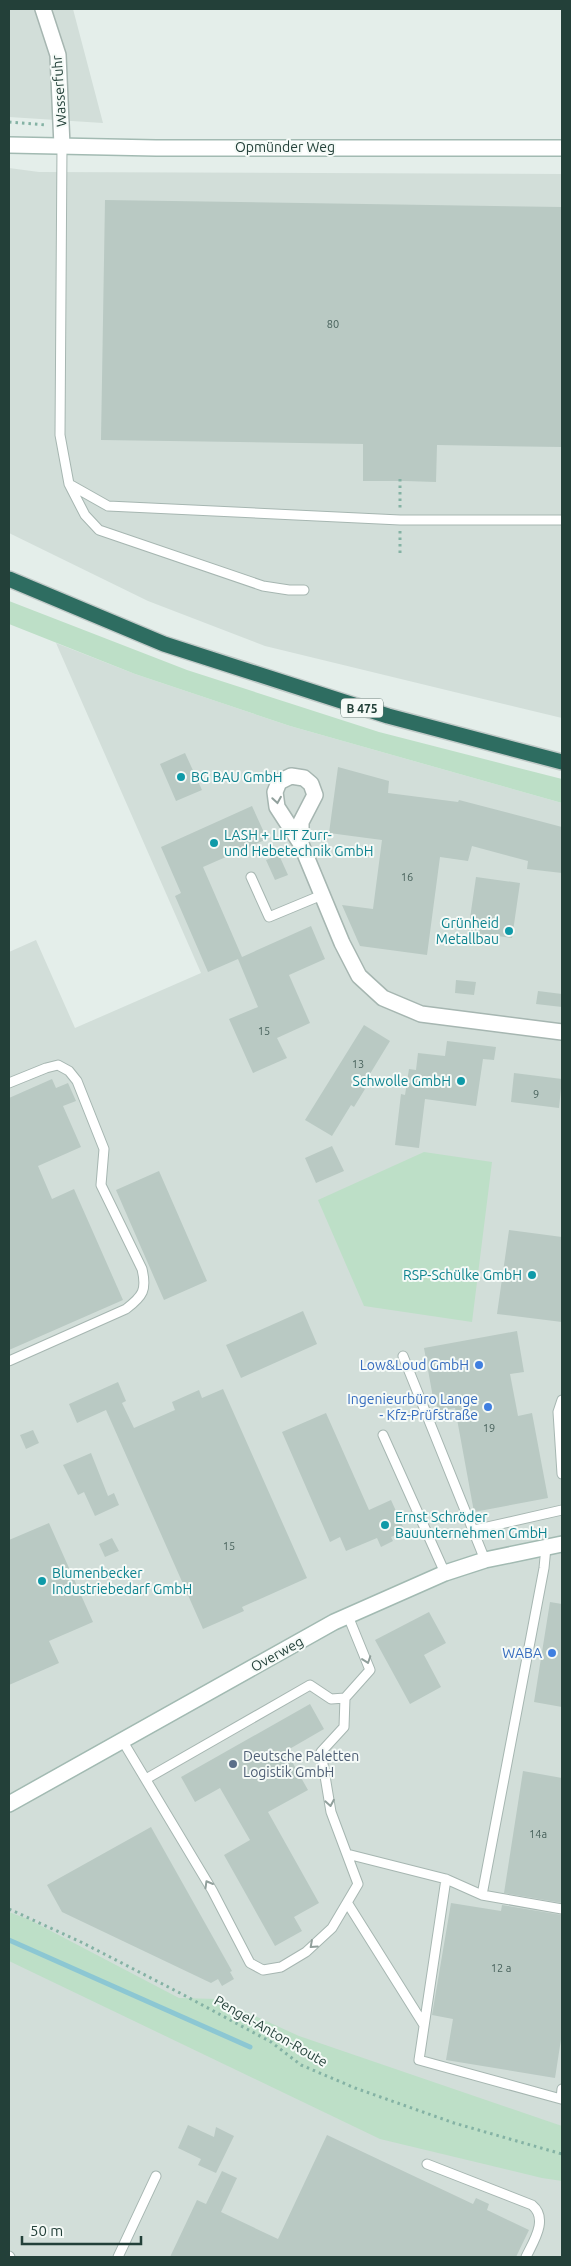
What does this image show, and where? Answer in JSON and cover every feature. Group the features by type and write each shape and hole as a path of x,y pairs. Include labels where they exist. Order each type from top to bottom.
{"highway":[{"name":"B 475","path":"9,579 164,644 388,716 562,762"}],"street":[{"name":"Wasserfuhr","path":"43,9 58,55 62,146"},
{"name":"Opmünder Weg","path":"9,145 156,148 562,148"},
{"path":"301,844 359,976 384,998 421,1014 562,1032"},
{"name":"Overweg","path":"9,1804 348,1616 445,1573 485,1560 562,1544"}],"lane":[{"path":"62,146 60,435 63,463 69,484 85,515 99,530 263,586 304,590"},
{"path":"69,484 108,506 400,520 562,520"},
{"path":"251,878 269,917 322,895"},
{"path":"9,1083 58,1065 69,1071 77,1081 104,1149 102,1185 142,1269 145,1284 140,1298 126,1309 9,1361"},
{"path":"403,1356 485,1560"},
{"path":"562,1400 558,1412 562,1474"},
{"path":"383,1435 445,1573"},
{"path":"474,1530 562,1510"},
{"path":"482,1895 544,1568 546,1547"},
{"path":"122,1740 212,1890 250,1963 263,1970 281,1967 306,1952 332,1928 348,1904 358,1884 331,1812 321,1752 344,1727 345,1698 370,1670 348,1616"},
{"path":"146,1779 310,1686 331,1699 345,1698"},
{"path":"347,1854 446,1879 482,1895 562,1909"},
{"path":"446,1879 419,2060 561,2099 562,2089"},
{"path":"348,1904 424,2025"},
{"path":"428,2164 532,2205 537,2209 540,2225 526,2257"},
{"path":"118,2257 156,2176"}],"path":[{"path":"9,122 62,127"},
{"name":"Pengel-Anton-Route","path":"9,1909 80,1942 270,2042 301,2065 355,2088 454,2123 562,2154"}],"shaded area":[{"path":"9,9 73,9 103,123 9,117"},
{"path":"9,168 39,172 562,174 562,718 265,646 148,601 9,533"},
{"path":"56,643 135,674 290,726 562,803 562,2257 9,2257 9,952 36,940 75,1028 201,973"}],"green space":[{"path":"9,601 187,670 379,732 562,779 562,803 290,726 135,674 9,624"},
{"path":"424,1152 492,1162 472,1322 364,1306 318,1200"},
{"path":"9,1912 30,1920 179,1998 218,1999 299,2036 562,2126 562,2181 542,2178 380,2139 9,1961"}],"building":[{"path":"105,200 562,207 562,447 437,445 436,482 363,481 363,444 101,440"},
{"name":"BG BAU GmbH","path":"185,753 202,790 176,801 160,764"},
{"path":"338,767 389,781 388,793 458,802 459,800 562,827 562,873 527,869 528,861 472,846 468,861 440,857 427,955 360,946 342,905 373,909 382,840 329,833"},
{"path":"252,806 267,839 203,867 242,957 311,926 325,959 289,975 310,1023 277,1038 287,1058 253,1073 229,1019 258,1007 238,959 208,972 175,896 181,893 161,847"},
{"path":"279,855 288,875 275,880 266,860"},
{"path":"476,877 520,883 512,938 468,932"},
{"path":"456,980 476,982 474,995 455,993"},
{"path":"538,991 562,994 562,1007 536,1004"},
{"path":"364,1025 390,1041 362,1087 365,1089 354,1107 351,1105 332,1136 305,1120"},
{"path":"447,1041 496,1047 494,1060 483,1059 476,1106 425,1099 419,1148 395,1145 401,1094 405,1095 409,1069 416,1070 418,1053 445,1056"},
{"path":"514,1073 562,1079 559,1108 511,1102"},
{"path":"52,1079 56,1088 68,1083 76,1101 63,1106 81,1147 38,1166 52,1199 74,1189 123,1300 9,1350 9,1098"},
{"path":"332,1146 344,1171 316,1183 305,1158"},
{"path":"159,1171 207,1281 164,1300 116,1190"},
{"name":"RSP-Schülke GmbH","path":"509,1230 562,1237 562,1322 497,1314"},
{"path":"303,1311 317,1344 241,1378 226,1345"},
{"path":"517,1331 524,1372 510,1374 518,1416 532,1413 548,1498 474,1512 455,1408 438,1411 436,1402 434,1403 424,1348"},
{"path":"118,1382 126,1401 122,1403 134,1428 175,1410 172,1402 199,1390 202,1398 223,1389 307,1578 242,1607 244,1611 203,1629 106,1410 77,1423 69,1404"},
{"path":"326,1413 369,1510 391,1500 405,1531 391,1537 393,1541 381,1547 377,1538 346,1551 340,1537 330,1542 282,1432"},
{"path":"33,1430 39,1443 26,1449 20,1435"},
{"path":"91,1453 108,1496 114,1493 119,1505 95,1516 84,1492 78,1495 63,1465"},
{"name":"Blumenbecker Industriebedarf GmbH","path":"49,1523 93,1622 49,1641 59,1663 9,1685 9,1540"},
{"path":"112,1538 119,1551 105,1557 99,1544"},
{"name":"WABA","path":"550,1602 562,1604 562,1707 534,1702"},
{"path":"429,1612 446,1643 424,1655 441,1687 410,1704 375,1640"},
{"path":"310,1704 324,1729 286,1751 308,1790 268,1812 319,1903 294,1917 302,1931 275,1946 224,1855 250,1840 220,1788 195,1802 181,1777"},
{"path":"523,1771 562,1778 562,1903 504,1893"},
{"path":"151,1827 232,1971 230,1972 234,1979 222,1986 218,1979 211,1983 62,1912 47,1885"},
{"path":"451,1903 501,1911 502,1905 562,1915 562,2033 555,2078 446,2060 453,2019 432,2015"},
{"path":"188,2125 214,2137 216,2127 234,2136 216,2173 198,2165 201,2159 178,2148"},
{"path":"327,2135 473,2204 476,2198 489,2204 487,2210 529,2230 516,2257 170,2257 197,2200 206,2204 222,2171 237,2178 221,2212 278,2239"}],"waterway":[{"path":"9,1940 250,2047"}],"place":[{"name":"BG BAU GmbH","path":"181,777"},
{"name":"LASH + LIFT Zurr- und Hebetechnik GmbH","path":"214,843"},
{"name":"Grünheid Metallbau","path":"509,931"},
{"name":"Schwolle GmbH","path":"461,1081"},
{"name":"RSP-Schülke GmbH","path":"532,1275"},
{"name":"Low&Loud GmbH","path":"479,1365"},
{"name":"Ingenieurbüro Lange - Kfz-Prüfstraße","path":"488,1407"},
{"name":"Ernst Schröder Bauunternehmen GmbH","path":"385,1525"},
{"name":"Blumenbecker Industriebedarf GmbH","path":"42,1581"},
{"name":"WABA","path":"552,1653"},
{"name":"Deutsche Paletten Logistik GmbH","path":"233,1764"}]}
